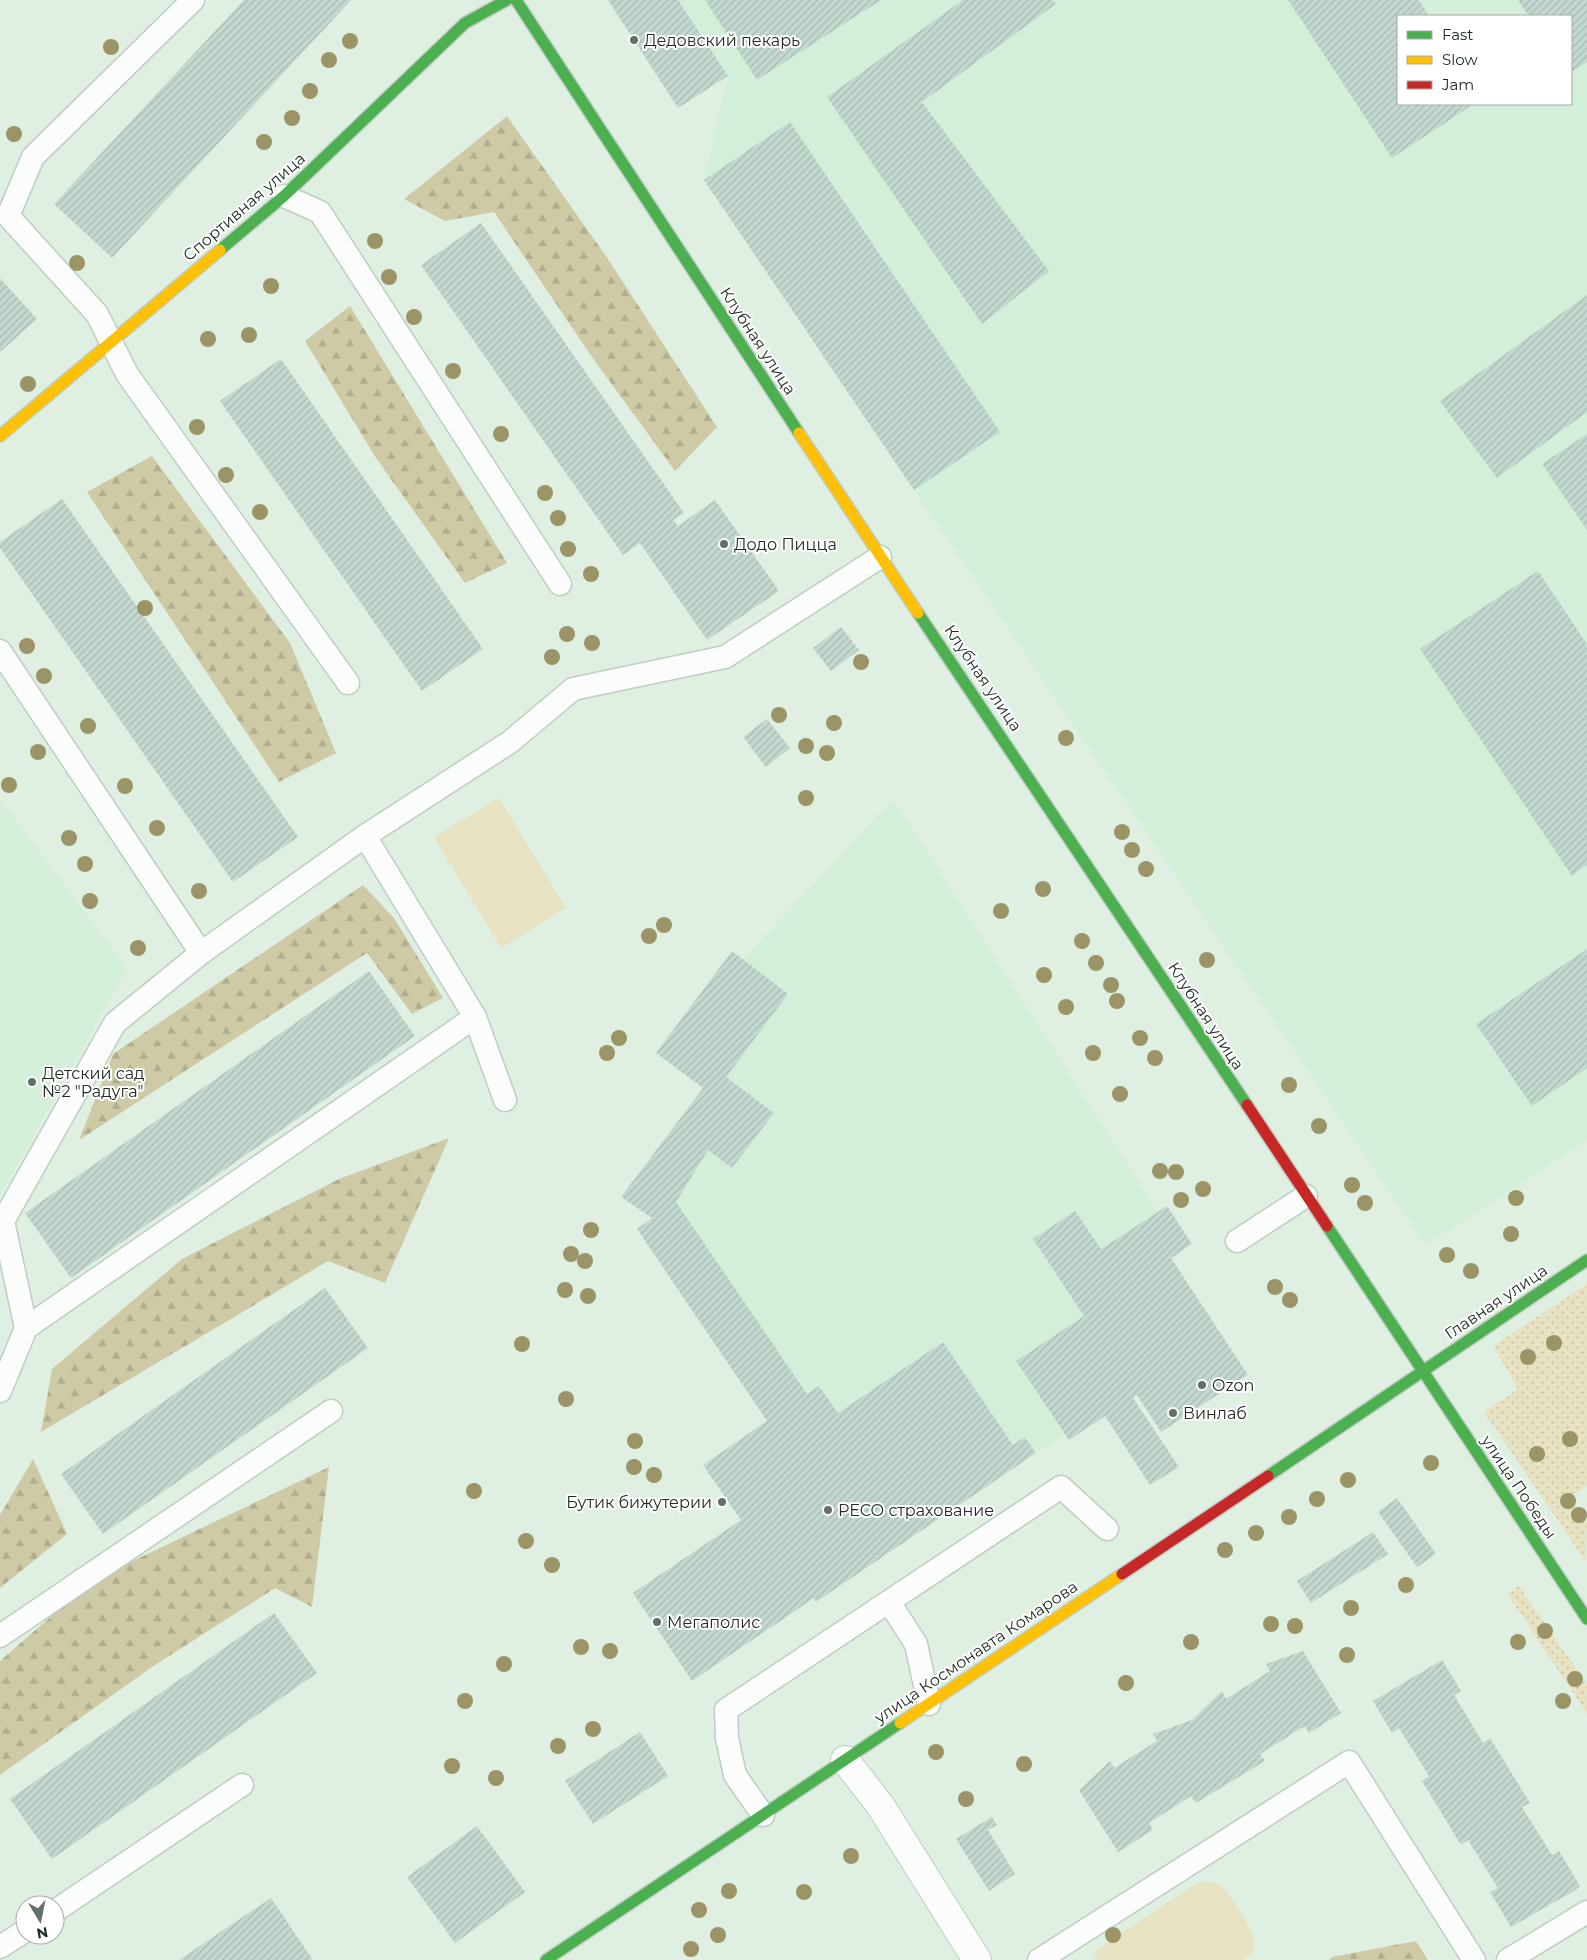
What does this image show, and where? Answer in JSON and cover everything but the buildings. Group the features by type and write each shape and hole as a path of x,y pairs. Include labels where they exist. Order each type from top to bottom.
{"street":[{"name":"Спортивная улица","path":"0,436 112,344 284,196 465,23 507,0"},
{"name":"Клубная улица","path":"516,0 880,557 967,682 1380,1310 1424,1372"},
{"name":"Главная улица","path":"1424,1372 1587,1260"},
{"name":"улица Победы","path":"1424,1372 1585,1610"},
{"name":"улица Космонавта Комарова","path":"546,1960 1424,1372"},
{"path":"845,1760 880,1805 977,1960"}],"lane":[{"path":"193,0 33,157 8,216 97,314 127,374 348,683"},
{"path":"284,196 320,212 560,584"},
{"path":"26,1328 2,1222 115,1023 201,953 365,836 510,742 573,688 725,657 880,557"},
{"path":"0,651 201,953"},
{"path":"365,836 475,1017 505,1100"},
{"path":"0,1391 26,1328 475,1017"},
{"path":"1238,1241 1306,1196"},
{"path":"0,1636 332,1411"},
{"path":"763,1815 735,1775 727,1738 726,1710 1061,1487 1107,1529"},
{"path":"888,1602 916,1644 928,1704"},
{"path":"1039,1960 1349,1762 1474,1960"},
{"path":"65,1904 242,1785"},
{"path":"1508,1960 1587,1912"},
{"path":"0,1948 15,1938"}],"shaded area":[{"path":"678,0 1587,0 1587,1140 1426,1245 704,180 728,76"},
{"path":"499,798 566,908 501,948 434,837"},
{"path":"893,799 1158,1212 1101,1249 1075,1211 1033,1239 1084,1316 1016,1361 1065,1434 1024,1461 943,1342 838,1413 819,1386 807,1394 676,1202 708,1150 732,1168 774,1113 726,1077 788,995 743,960"},
{"name":"Детский сад №2 \"Радуга\"","path":"0,800 127,969 0,1195"},
{"path":"1587,1284 1587,1486 1570,1497 1587,1522 1586,1562 1484,1412 1518,1389 1493,1346"},
{"path":"1519,1586 1587,1684 1587,1713 1507,1594"},
{"path":"1200,1881 1214,1883 1222,1887 1236,1905 1254,1938 1255,1946 1249,1955 1242,1960 1095,1960 1096,1950"}],"green space":[{"path":"507,116 608,259 717,427 675,471 592,357 494,212 445,221 404,199"},
{"path":"350,306 507,563 465,583 376,458 305,341"},
{"path":"152,456 290,643 336,753 279,782 87,492"},
{"path":"363,885 394,918 443,998 412,1014 367,953 79,1140 113,1054"},
{"path":"449,1138 385,1283 328,1261 41,1432 52,1369 182,1259 339,1179"},
{"path":"33,1459 67,1534 0,1588 0,1515"},
{"path":"329,1467 312,1607 275,1588 152,1667 0,1775 0,1661 93,1580"},
{"path":"1416,1941 1428,1960 1329,1960 1332,1957"}],"traffic: fast":[{"path":"220,250 284,196 465,23 507,0"},
{"path":"516,0 799,433"},
{"path":"918,613 1247,1105"},
{"path":"1327,1226 1587,1619"},
{"path":"1268,1476 1587,1260"},
{"path":"546,1960 900,1723"}],"traffic: slow":[{"path":"0,436 220,250"},
{"path":"799,433 918,613"},
{"path":"900,1723 1122,1574"}],"traffic: jam":[{"path":"1247,1105 1327,1226"},
{"path":"1122,1574 1268,1476"}],"place":[{"name":"Дедовский пекарь","path":"634,40"},
{"name":"Додо Пицца","path":"724,544"},
{"name":"Детский сад №2 \"Радуга\"","path":"32,1082"},
{"name":"Ozon","path":"1202,1385"},
{"name":"Винлаб","path":"1173,1413"},
{"name":"Бутик бижутерии","path":"722,1502"},
{"name":"РЕСО страхование","path":"828,1510"},
{"name":"Мегаполис","path":"657,1622"}]}
